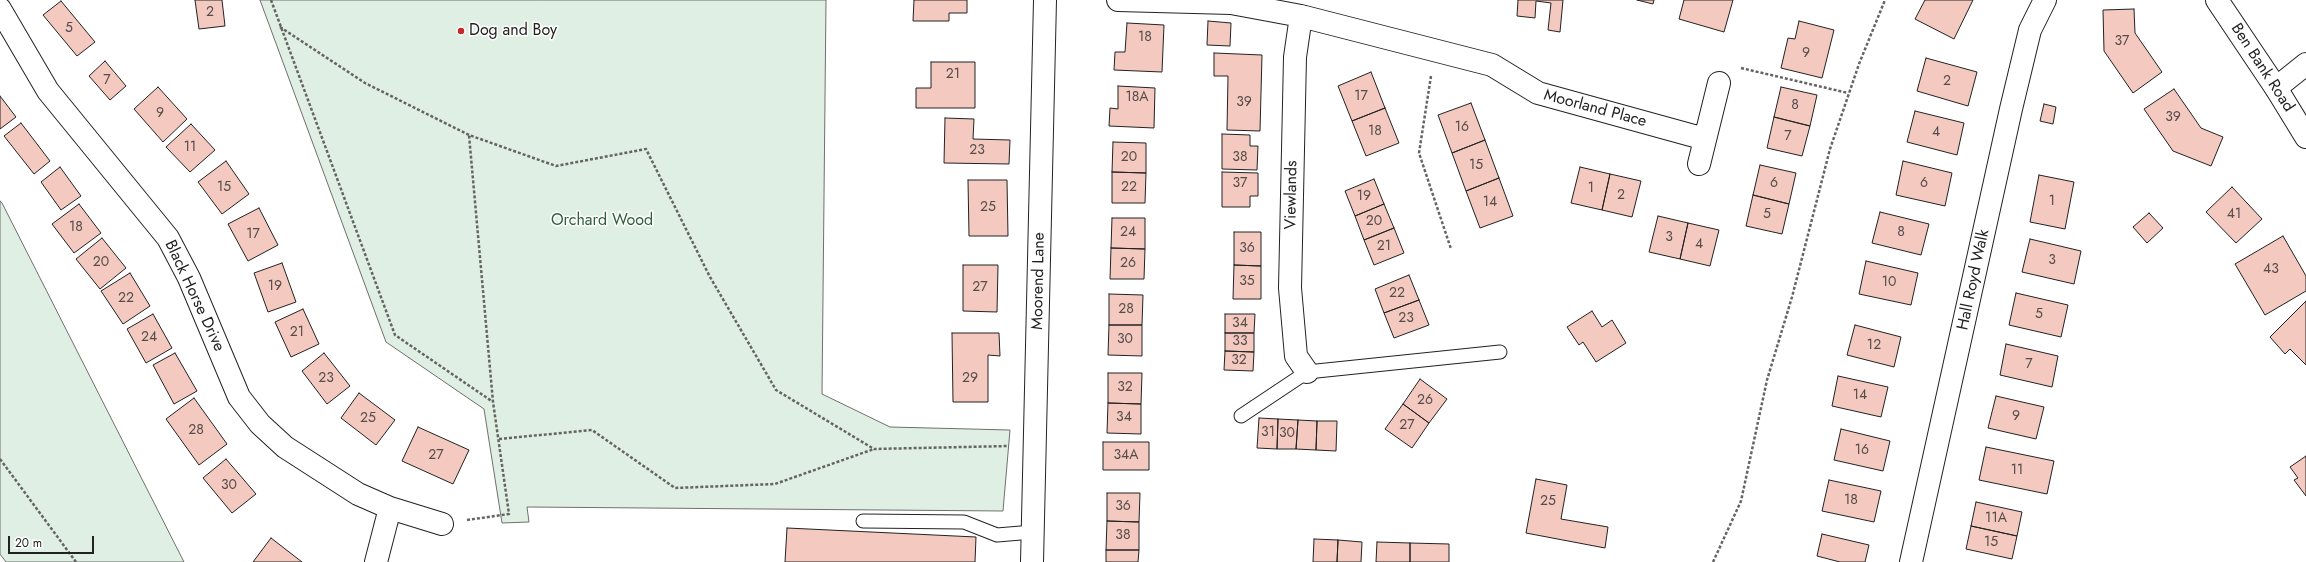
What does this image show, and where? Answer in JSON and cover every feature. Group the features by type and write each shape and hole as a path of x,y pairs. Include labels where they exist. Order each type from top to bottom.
{"street":[{"name":"Moorend Lane","path":"1032,562 1045,0"},
{"path":"1118,0 1231,3 1301,16 1435,50"},
{"name":"Hall Royd Walk","path":"1911,562 2030,30 2045,0"},
{"name":"Ben Bank Road","path":"2217,0 2276,88 2306,137"},
{"name":"Black Horse Drive","path":"0,9 48,91 168,238 190,278 239,397 260,424 285,447 358,494 390,508 442,524"},
{"name":"Viewlands","path":"1301,16 1295,57 1290,288 1296,356 1306,372"},
{"name":"Moorland Place","path":"1435,50 1492,65 1538,93 1705,139"},
{"path":"2276,88 2306,64"},
{"path":"1699,164 1719,83"},
{"path":"376,562 390,508"}],"lane":[{"path":"1240,416 1306,372 1500,352"},
{"path":"863,521 964,522 997,535 1033,532"}],"path":[{"path":"271,0 395,336 492,402"},
{"path":"1714,562 1741,501 1767,380 1790,304 1830,149 1848,93 1885,0"},
{"path":"280,27 366,82 469,135 556,166 646,149 710,277 776,390 874,449"},
{"path":"1435,50 1420,153 1451,249"},
{"path":"1741,68 1848,93"},
{"path":"442,524 509,514 499,439 492,402 469,135"},
{"path":"499,439 592,430 675,488 775,484 874,449 1008,446 1035,451"},
{"path":"0,459 76,562"}],"green space":[{"name":"Orchard Wood","path":"260,0 826,0 822,394 890,427 1010,430 1003,511 527,507 529,522 502,523 484,409 386,342"},
{"path":"0,201 184,562 6,562 0,554"}],"building":[{"path":"195,0 222,0 225,26 199,29"},
{"path":"914,0 967,0 967,13 949,13 949,21 913,21"},
{"path":"1518,0 1563,0 1560,32 1548,30 1551,3 1536,1 1535,18 1517,16"},
{"path":"1637,0 1654,0 1653,4"},
{"path":"1684,0 1733,0 1724,32 1679,19"},
{"path":"1925,0 1973,0 1954,39 1915,19"},
{"path":"61,1 95,42 77,56 43,15"},
{"path":"2134,9 2135,33 2162,72 2133,93 2104,51 2103,10"},
{"path":"1208,21 1231,23 1230,46 1207,45"},
{"path":"1799,21 1834,30 1822,78 1781,68 1788,38 1795,39"},
{"path":"1127,23 1164,25 1162,72 1114,70 1115,52 1125,52"},
{"path":"1214,53 1262,55 1260,131 1227,130 1228,76 1214,76"},
{"path":"1926,58 1977,72 1968,106 1917,91"},
{"path":"105,61 126,86 110,100 89,76"},
{"path":"931,62 975,62 975,108 916,108 916,88 931,88"},
{"path":"1371,72 1385,108 1352,121 1338,86"},
{"path":"1118,86 1155,88 1154,128 1109,126 1110,108 1118,109"},
{"path":"158,87 187,119 163,142 134,109"},
{"path":"1781,87 1817,95 1810,126 1774,117"},
{"path":"2174,89 2201,128 2223,137 2211,166 2173,151 2144,109"},
{"path":"0,96 16,117 0,129"},
{"path":"1471,103 1485,140 1452,153 1438,115"},
{"path":"2044,104 2056,107 2053,124 2040,121"},
{"path":"1385,108 1399,143 1366,156 1352,121"},
{"path":"1915,111 1964,123 1957,155 1907,142"},
{"path":"1774,117 1810,126 1802,156 1767,148"},
{"path":"945,118 974,119 973,139 1010,140 1009,164 944,163"},
{"path":"21,123 50,161 34,174 4,136"},
{"path":"191,124 215,150 190,172 166,147"},
{"path":"1222,134 1250,135 1250,146 1258,146 1257,170 1222,169"},
{"path":"1485,140 1499,178 1466,191 1452,153"},
{"path":"1113,142 1146,143 1146,173 1112,172"},
{"path":"226,161 249,194 222,214 198,182"},
{"path":"1903,161 1952,173 1945,206 1896,195"},
{"path":"1760,165 1796,173 1789,204 1753,195"},
{"path":"60,167 81,196 61,210 41,182"},
{"path":"1580,167 1610,174 1602,210 1571,203"},
{"path":"1112,172 1146,173 1145,203 1112,203"},
{"path":"1222,172 1258,173 1258,196 1250,196 1250,207 1222,207"},
{"path":"1610,174 1641,181 1632,217 1602,210"},
{"path":"2039,175 2074,182 2065,229 2030,222"},
{"path":"1499,178 1513,216 1480,228 1466,191"},
{"path":"1374,179 1384,204 1355,216 1345,191"},
{"path":"968,180 1007,180 1008,236 969,236"},
{"path":"2232,187 2262,219 2236,243 2206,212"},
{"path":"1753,195 1789,204 1782,234 1746,226"},
{"path":"79,204 101,233 74,253 52,224"},
{"path":"1384,204 1394,228 1364,240 1355,216"},
{"path":"259,208 278,245 248,261 228,224"},
{"path":"1880,212 1929,224 1921,255 1872,243"},
{"path":"2149,213 2163,228 2147,243 2133,227"},
{"path":"1658,216 1688,223 1680,259 1649,252"},
{"path":"1112,218 1145,218 1145,249 1111,248"},
{"path":"1688,223 1719,230 1710,266 1680,259"},
{"path":"1394,228 1404,253 1374,265 1364,240"},
{"path":"1234,232 1261,232 1261,266 1234,265"},
{"path":"2283,236 2306,276 2306,291 2265,315 2235,264"},
{"path":"102,238 126,268 100,289 76,259"},
{"path":"2030,239 2081,251 2074,284 2022,272"},
{"path":"1111,248 1145,249 1144,279 1110,279"},
{"path":"1866,261 1918,273 1911,305 1859,294"},
{"path":"282,263 296,302 268,312 254,273"},
{"path":"963,265 998,265 997,312 963,311"},
{"path":"1234,265 1261,266 1261,299 1233,299"},
{"path":"130,273 150,306 123,324 101,291"},
{"path":"1409,275 1419,300 1384,313 1375,289"},
{"path":"2016,293 2068,305 2061,337 2009,325"},
{"path":"1109,294 1143,295 1142,325 1109,325"},
{"path":"1419,300 1429,325 1394,338 1384,313"},
{"path":"2306,301 2306,365 2290,349 2285,354 2270,337"},
{"path":"303,309 319,344 291,357 275,322"},
{"path":"1592,311 1602,327 1612,320 1626,343 1596,362 1583,342 1579,345 1567,327"},
{"path":"153,314 172,348 146,363 127,329"},
{"path":"1225,314 1255,314 1254,333 1225,333"},
{"path":"1109,325 1142,325 1142,356 1108,355"},
{"path":"1855,325 1901,337 1894,367 1847,355"},
{"path":"952,333 999,333 1000,356 988,355 988,402 953,402"},
{"path":"1225,333 1254,333 1254,352 1225,351"},
{"path":"2006,344 2058,356 2052,387 2000,375"},
{"path":"1225,351 1254,352 1253,371 1224,370"},
{"path":"175,353 197,391 174,404 153,365"},
{"path":"324,353 350,386 327,404 302,371"},
{"path":"1108,373 1142,373 1141,404 1108,403"},
{"path":"1838,376 1888,387 1881,417 1832,406"},
{"path":"1420,379 1447,399 1429,423 1403,404"},
{"path":"359,393 395,420 376,445 341,418"},
{"path":"1996,396 2044,407 2036,439 1988,428"},
{"path":"194,398 227,444 199,465 166,419"},
{"path":"1108,403 1141,404 1141,434 1107,433"},
{"path":"1403,404 1429,423 1412,448 1385,429"},
{"path":"1259,418 1278,419 1277,449 1257,448"},
{"path":"1278,419 1298,420 1296,449 1277,449"},
{"path":"1298,420 1317,421 1316,450 1296,449"},
{"path":"1317,421 1337,421 1336,451 1316,450"},
{"path":"418,427 469,450 453,484 402,461"},
{"path":"1841,429 1890,441 1883,471 1834,460"},
{"path":"1103,442 1149,442 1149,470 1103,470"},
{"path":"1986,447 2054,461 2047,494 1979,480"},
{"path":"2306,456 2306,496 2294,480 2298,478 2290,467"},
{"path":"226,459 256,494 232,513 203,478"},
{"path":"1536,479 1567,485 1561,519 1608,527 1605,548 1526,533"},
{"path":"1829,480 1881,491 1874,522 1822,511"},
{"path":"1107,493 1140,493 1139,522 1107,521"},
{"path":"1976,502 2022,512 2017,536 1971,526"},
{"path":"1107,521 1139,522 1139,550 1106,550"},
{"path":"1971,526 2017,536 2012,559 1966,549"},
{"path":"787,528 976,537 975,562 785,562"},
{"path":"1822,534 1869,545 1865,562 1840,562 1817,556"},
{"path":"271,538 302,562 253,562"},
{"path":"1314,539 1338,540 1337,562 1313,562"},
{"path":"1338,540 1362,542 1361,562 1337,562"},
{"path":"1377,542 1410,543 1410,562 1376,562"},
{"path":"1410,543 1449,544 1449,562 1410,562"},
{"path":"1106,550 1139,550 1138,562 1106,562"}],"place":[{"name":"Dog and Boy","path":"461,31"}]}
